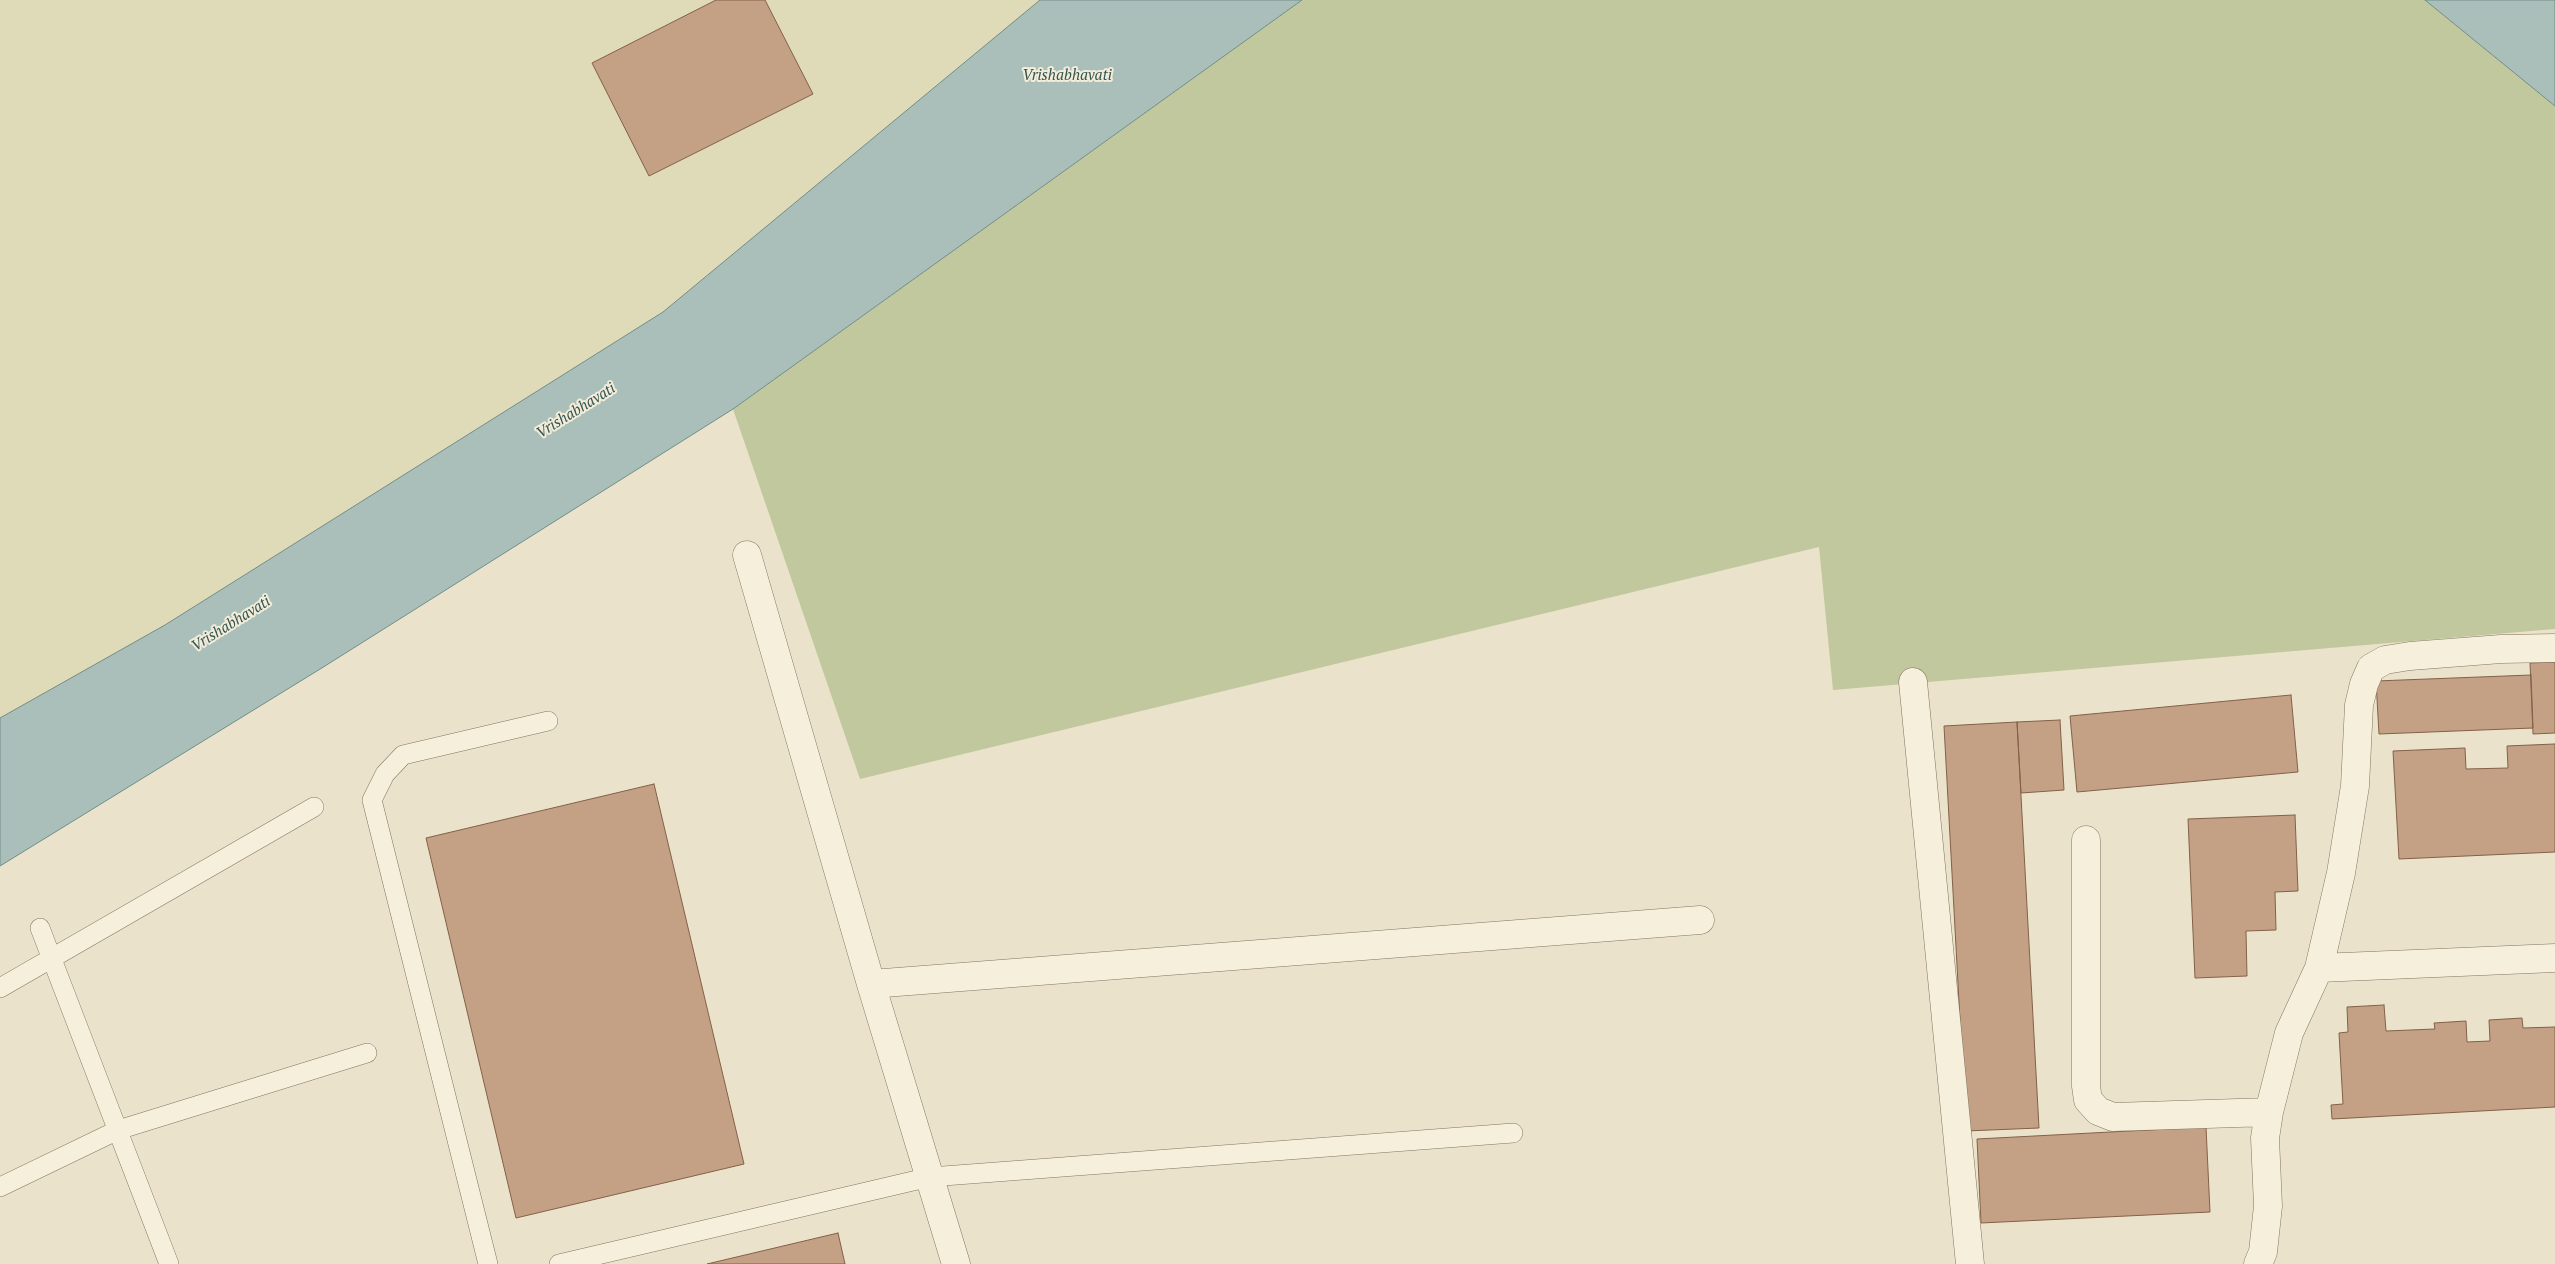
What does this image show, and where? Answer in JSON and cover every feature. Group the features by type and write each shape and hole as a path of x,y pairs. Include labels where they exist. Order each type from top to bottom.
{"street":[{"path":"747,555 871,984 956,1264"},
{"path":"2258,1264 2264,1252 2268,1206 2265,1138 2269,1112 2289,1033 2319,968 2340,873 2355,786 2359,705 2364,684 2372,668 2385,660 2410,656 2501,649 2555,648"},
{"path":"1913,682 1970,1264"},
{"path":"2086,840 2086,1076 2088,1100 2098,1111 2113,1117 2269,1112"},
{"path":"871,984 1700,920"},
{"path":"2319,968 2555,958"}],"lane":[{"path":"488,1264 372,800 385,774 403,755 548,721"},
{"path":"0,988 314,806"},
{"path":"40,928 169,1264"},
{"path":"0,1187 118,1130 367,1053"},
{"path":"559,1264 930,1177 1513,1133"}],"shaded area":[{"path":"0,0 1040,0 663,312 165,625 0,718"}],"green space":[{"path":"1302,0 2425,0 2555,106 2555,629 1833,690 1819,547 860,779 733,409"}],"water":[{"name":"Vrishabhavati","path":"1040,0 1302,0 733,409 325,666 0,866 0,718 165,625 663,312"},
{"path":"2425,0 2555,0 2555,106"}],"building":[{"path":"716,0 765,0 813,94 649,176 592,63"},
{"path":"2555,662 2555,733 2533,734 2530,663"},
{"path":"2531,675 2533,728 2379,734 2376,681"},
{"path":"2291,695 2298,772 2077,792 2070,716"},
{"path":"2060,720 2064,790 2021,793 2017,722"},
{"path":"2017,722 2039,1128 1966,1131 1944,726"},
{"path":"2555,744 2555,852 2399,859 2393,751 2465,748 2466,769 2508,768 2507,746"},
{"path":"654,784 744,1164 516,1218 426,838"},
{"path":"2295,815 2298,891 2275,892 2276,930 2246,931 2247,976 2195,978 2188,819"},
{"path":"2384,1005 2386,1031 2435,1029 2434,1023 2466,1021 2467,1042 2490,1041 2489,1020 2522,1018 2523,1028 2555,1027 2555,1107 2332,1119 2331,1105 2343,1104 2339,1033 2348,1032 2347,1007"},
{"path":"2206,1127 2210,1212 1981,1223 1977,1139"},
{"path":"838,1233 845,1264 707,1264"}]}
